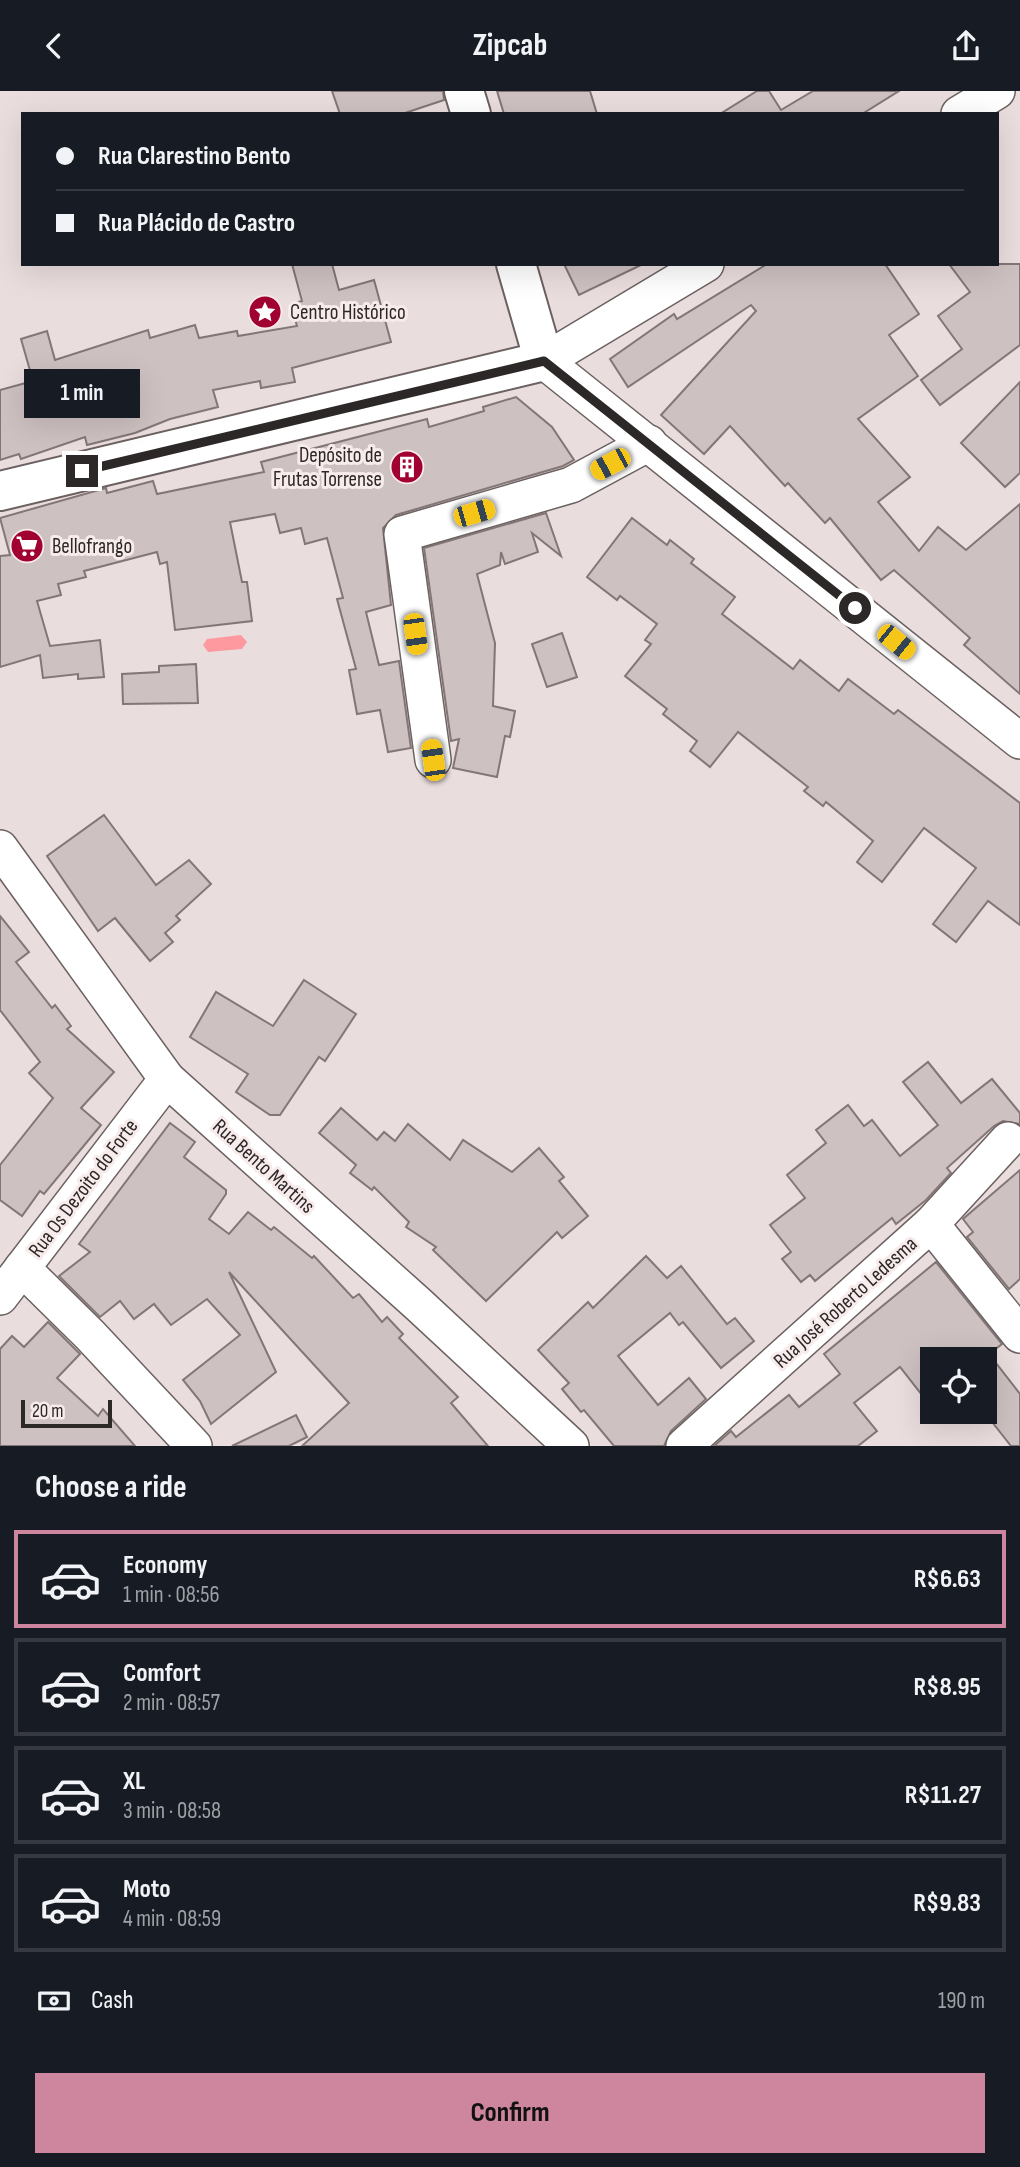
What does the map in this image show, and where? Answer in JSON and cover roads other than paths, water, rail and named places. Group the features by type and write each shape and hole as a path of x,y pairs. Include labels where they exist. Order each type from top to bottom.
{"main road":[{"path":"464,91 470,112"},
{"path":"0,491 544,361 517,266"}],"street":[{"path":"962,112 997,91"},
{"path":"703,266 544,361 1020,741"},
{"path":"433,760 402,534 571,485 649,443"},
{"name":"Rua Bento Martins","path":"0,848 167,1079 408,1295 571,1446"},
{"name":"Rua Os Dezoito do Forte","path":"0,1297 167,1079"},
{"path":"931,1224 1008,1140"},
{"name":"Rua José Roberto Ledesma","path":"684,1446 931,1224 1020,1335"},
{"path":"22,1268 90,1335 194,1446"}],"place":[{"name":"Centro Histórico","path":"265,312"},
{"name":"Depósito de Frutas Torrense","path":"407,467"},
{"name":"Bellofrango","path":"27,546"}]}
